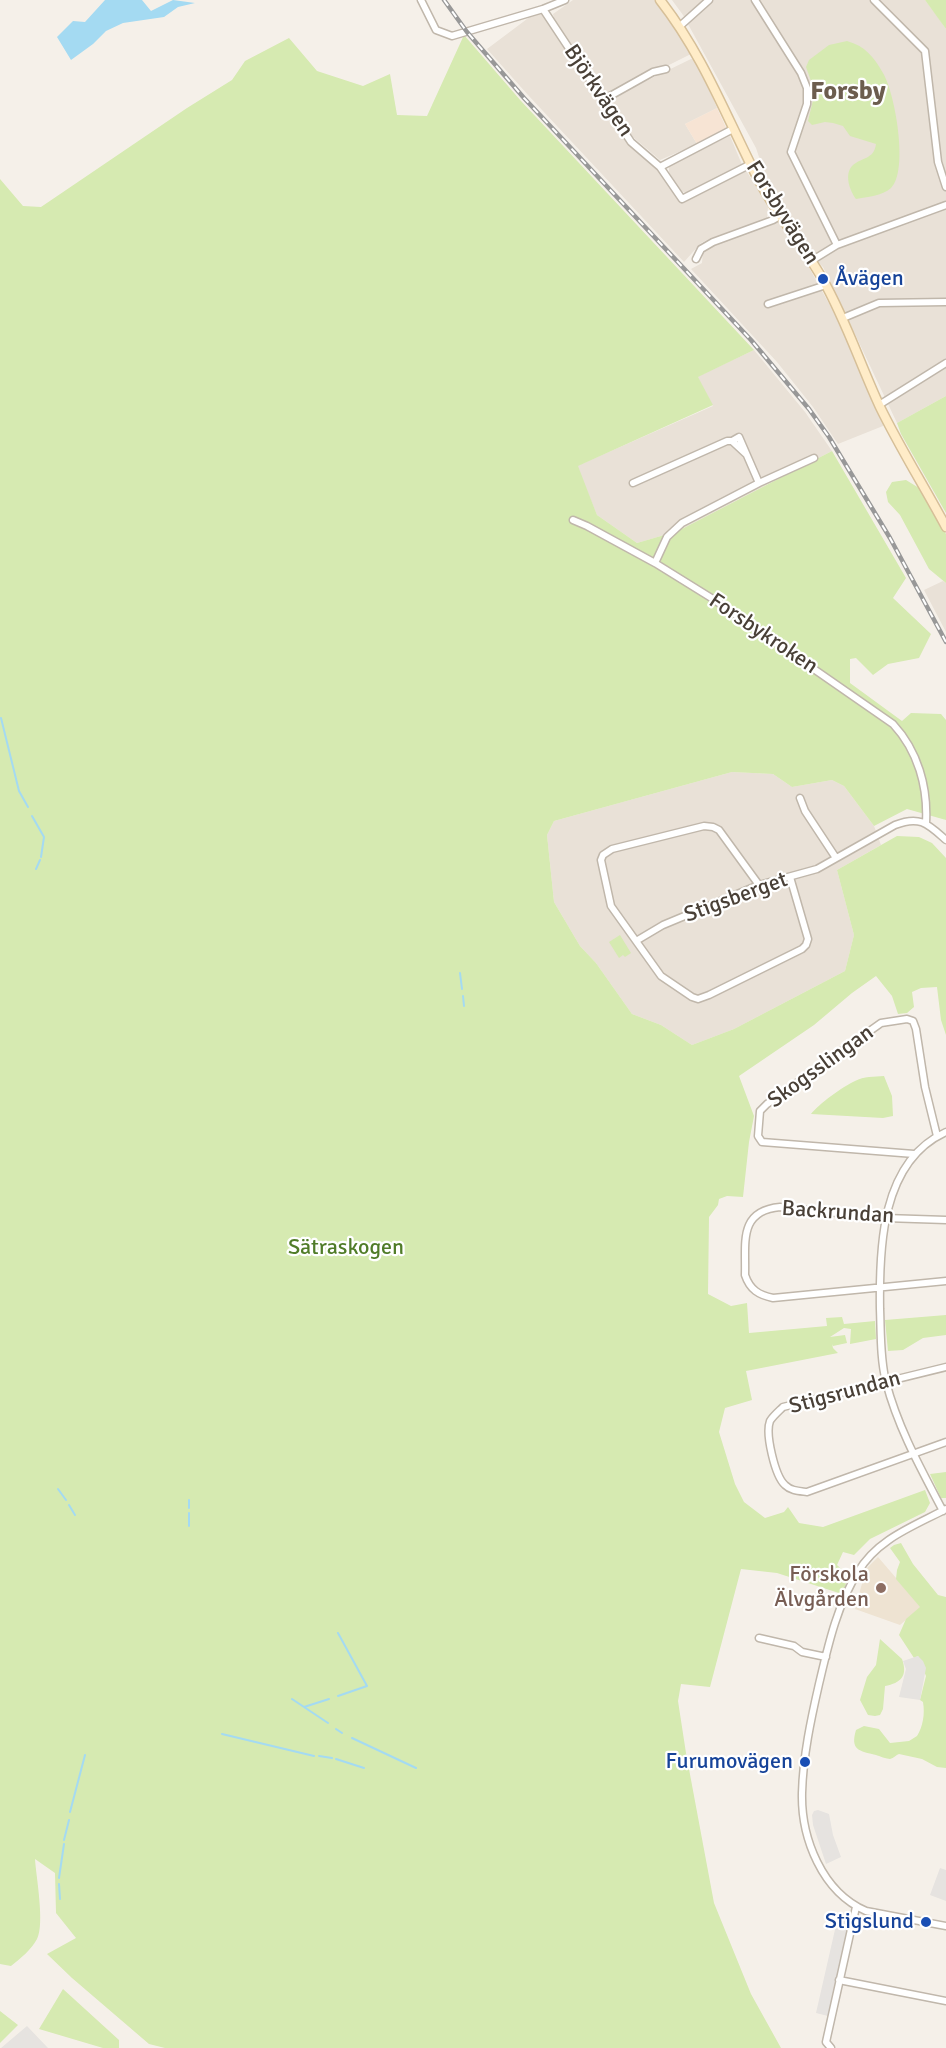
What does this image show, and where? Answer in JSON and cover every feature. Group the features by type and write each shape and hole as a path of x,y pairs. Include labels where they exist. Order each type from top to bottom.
{"street":[{"path":"421,0 436,30 452,36 566,0"},
{"name":"Forsbyvägen","path":"660,0 680,26 702,63 751,165 780,216 826,285 843,318 879,405 901,449 946,526"},
{"path":"680,26 709,0"},
{"path":"755,0 801,73 807,88 807,104 792,152 837,245"},
{"path":"874,0 926,51 938,162 946,187"},
{"name":"Björkvägen","path":"543,9 632,142 660,167 682,199 751,165"},
{"path":"603,100 653,72 666,69"},
{"path":"660,167 733,129"},
{"path":"811,261 837,245 946,205"},
{"path":"696,259 701,249 713,242 780,216"},
{"path":"768,304 826,285"},
{"path":"843,318 879,303 946,302"},
{"path":"879,405 946,363"},
{"path":"633,483 739,437 759,483"},
{"path":"655,563 667,537 682,523 759,483 814,458"},
{"name":"Forsbykroken","path":"573,520 655,563 714,599 893,724 905,736 916,760 924,787 926,823"},
{"path":"800,798 805,811 836,858"},
{"name":"Stigsberget","path":"636,941 663,925 759,885 817,869 907,820 926,823"},
{"path":"926,823 946,840"},
{"path":"759,885 723,835 713,827 694,829 607,851 603,855 601,866 611,906 661,976 698,999 806,945 808,939 790,877"},
{"name":"Skogsslingan","path":"914,1154 762,1142 758,1136 760,1111 881,1023 907,1019 913,1021 916,1029 925,1087 937,1136"},
{"path":"946,1132 937,1136 914,1154 906,1166 885,1218 880,1287 881,1341 886,1381 912,1454 944,1510 879,1545 862,1566 842,1607 826,1657 806,1756 802,1805 807,1833 819,1869 832,1886 856,1907 866,1911 946,1926"},
{"name":"Backrundan","path":"946,1220 885,1218 780,1207 760,1212 750,1222 747,1230 745,1275 752,1288 764,1296 789,1297 946,1281"},
{"name":"Stigsrundan","path":"946,1367 783,1407 770,1422 769,1435 777,1475 791,1489 807,1492 946,1442"},
{"path":"759,1638 794,1646 802,1652 826,1657"},
{"path":"831,2048 826,2042 856,1907"},
{"path":"839,1980 946,2001"}],"shaded area":[{"path":"573,0 655,0 693,53 607,93 603,92 576,55 554,18 553,14"},
{"path":"672,0 925,0 938,17 946,29 946,396 897,423 823,267 813,257 769,187 756,148 683,15"},
{"path":"541,13 630,145 659,171 680,202 743,171 747,172 768,207 767,218 701,243 684,262 487,49 531,16"},
{"path":"691,59 697,60 717,108 685,124 697,144 660,160 633,137 611,104 615,96"},
{"path":"717,108 727,130 710,140 697,144 685,124"},
{"path":"730,136 743,167 686,193 680,191 669,172 669,165"},
{"path":"777,222 782,224 801,253 838,320 883,421 883,426 838,444 813,407 777,362 691,269 702,263 703,251 712,244"},
{"path":"754,350 805,412 832,451 678,531 637,543 597,515 577,466 713,406 697,377"},
{"path":"943,581 946,583 946,632 924,590"},
{"path":"732,772 773,774 792,787 832,780 844,786 874,826 881,845 837,870 854,935 845,971 734,1029 692,1045 661,1025 632,1014 596,963 580,946 554,902 547,835 554,821"},
{"name":"Förskola Älvgården","path":"878,1557 921,1607 900,1625 855,1609 866,1569"},
{"path":"918,1656 926,1668 920,1700 899,1697 906,1669 903,1661"},
{"path":"818,1810 829,1814 841,1857 826,1864 813,1825 812,1815"},
{"path":"940,1868 946,1870 946,1901 930,1895"},
{"path":"839,1912 851,1914 828,2016 816,2013"},
{"path":"27,2026 48,2048 1,2048"}],"green space":[{"path":"925,0 946,0 946,29"},
{"name":"Sätraskogen","path":"464,35 521,101 754,350 698,377 713,405 578,466 597,515 637,543 678,531 832,451 906,578 893,598 931,634 919,658 888,664 873,675 856,658 850,659 850,683 902,721 911,713 941,714 946,720 946,820 907,809 874,826 844,786 832,780 792,787 773,774 732,772 554,821 547,835 554,902 580,946 596,963 632,1014 661,1025 692,1045 734,1029 845,971 854,935 837,870 897,836 919,837 932,843 946,858 946,1035 941,1020 937,987 921,988 912,992 914,1007 907,1013 898,1014 892,996 876,976 814,1025 739,1076 754,1116 743,1197 727,1196 719,1199 718,1205 709,1217 708,1294 731,1306 747,1303 749,1333 827,1326 826,1318 842,1317 844,1324 875,1321 876,1339 850,1344 851,1329 844,1328 830,1337 845,1335 847,1343 833,1346 832,1344 833,1348 838,1353 746,1371 752,1400 725,1408 719,1432 735,1484 744,1502 765,1518 784,1512 788,1507 799,1523 823,1527 925,1490 930,1503 925,1512 870,1539 854,1555 843,1552 837,1565 849,1576 842,1594 777,1573 741,1569 710,1687 681,1684 678,1701 714,1903 751,1994 781,2048 165,2048 149,2044 47,1954 76,1938 56,1913 55,1873 35,1859 40,1912 37,1939 29,1950 11,1966 0,1964 0,179 23,206 41,207 232,80 245,61 289,38 317,71 363,86 390,74 397,115 427,116"},
{"path":"847,41 868,53 888,83 896,114 900,149 896,179 891,188 879,194 856,199 848,174 852,166 873,153 876,144 850,136 843,126 825,122 812,125 808,121 815,92 806,67 809,60 829,45"},
{"path":"946,396 946,513 897,423"},
{"path":"906,480 919,488 946,534 946,583 929,569 900,515 888,502 886,492 892,482"},
{"path":"620,935 631,953 619,958 609,942"},
{"path":"884,1076 892,1096 893,1116 883,1118 811,1114 837,1091 850,1084 862,1078"},
{"path":"946,1315 946,1335 923,1338 903,1350 888,1351 885,1320"},
{"path":"946,1472 946,1498 941,1498 930,1474"},
{"path":"901,1543 913,1564 938,1595 946,1597 946,1768 899,1754 890,1759 885,1758 861,1751 854,1742 856,1730 864,1726 879,1729 890,1743 909,1741 917,1736 922,1724 924,1706 920,1700 926,1676 918,1656 914,1658 899,1635 906,1619 920,1607 896,1579 900,1562 890,1548"},
{"path":"880,1639 902,1659 904,1670 899,1681 885,1686 883,1709 880,1715 875,1716 868,1715 860,1700 867,1677 876,1665"},
{"path":"63,1989 119,2040 119,2048 103,2048 39,2029"},
{"path":"0,2011 18,2025 0,2043"}],"water":[{"path":"105,0 142,0 151,11 173,0 195,3 178,7 164,17 123,23 106,31 71,60 57,37 73,21 85,22"}],"waterway":[{"path":"1,718 19,791 28,807"},
{"path":"32,816 44,837 41,857"},
{"path":"36,869 40,860"},
{"path":"460,973 462,989"},
{"path":"463,996 464,1006"},
{"path":"58,1489 66,1500"},
{"path":"189,1500 189,1508"},
{"path":"69,1505 75,1515"},
{"path":"189,1513 189,1526"},
{"path":"338,1633 367,1686 338,1696"},
{"path":"292,1699 328,1723"},
{"path":"304,1707 329,1699"},
{"path":"336,1729 342,1733"},
{"path":"222,1734 314,1756"},
{"path":"352,1738 416,1768"},
{"path":"70,1812 85,1755"},
{"path":"319,1756 332,1758"},
{"path":"336,1759 364,1768"},
{"path":"64,1840 69,1820"},
{"path":"59,1878 64,1844"},
{"path":"59,1884 60,1899"}],"railway":[{"path":"444,0 467,32 524,98 751,340 809,409 829,437 890,538 946,642"}],"place":[{"name":"Åvägen","path":"823,279"},
{"name":"Förskola Älvgården","path":"881,1588"},
{"name":"Furumovägen","path":"805,1762"},
{"name":"Stigslund","path":"926,1922"}],"district":[{"name":"Forsby","path":"848,92"}]}
